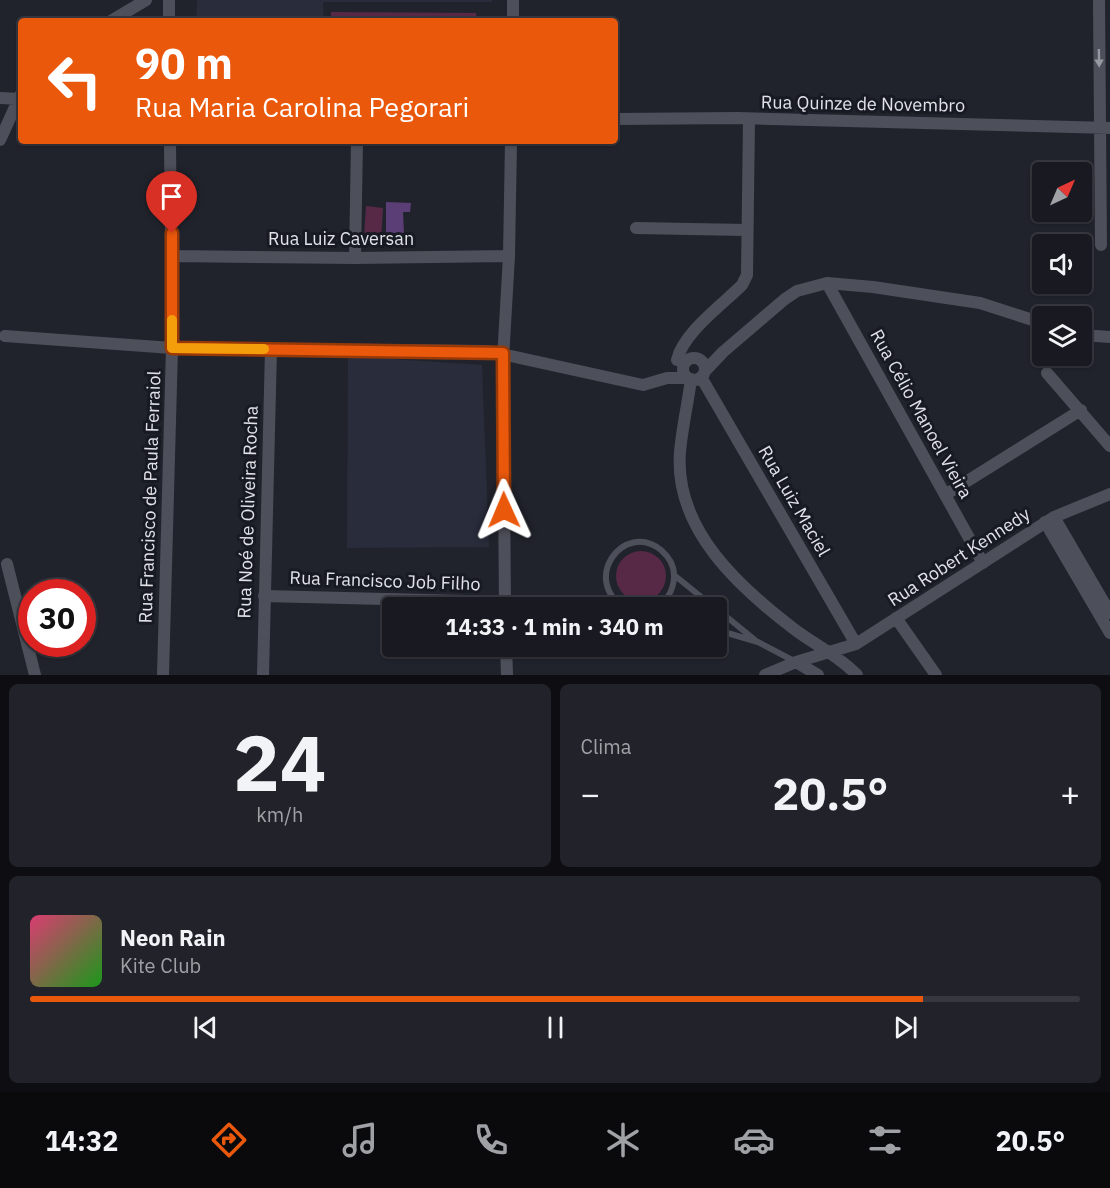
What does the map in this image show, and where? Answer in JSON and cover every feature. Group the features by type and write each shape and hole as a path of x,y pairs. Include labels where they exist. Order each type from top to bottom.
{"street":[{"path":"116,18 146,0"},
{"path":"169,0 169,18"},
{"path":"513,0 513,18"},
{"path":"1099,0 1105,128 1101,245"},
{"path":"0,98 18,97"},
{"path":"0,140 18,101"},
{"name":"Rua Quinze de Novembro","path":"618,119 749,119 1105,128"},
{"path":"689,359 679,351 690,336 741,285 747,275 749,119"},
{"name":"Rua Francisco de Paula Ferraiol","path":"163,675 172,348 170,144"},
{"path":"355,258 357,144"},
{"path":"505,597 503,353 509,256 511,144"},
{"path":"636,228 746,230"},
{"name":"Rua Luiz Caversan","path":"172,256 355,258 509,256"},
{"path":"857,675 845,662 829,654 794,629 719,562 702,539 689,509 682,483 680,454 696,376 785,299 797,291 827,283 873,287 980,303 1032,320"},
{"name":"Rua Célio Manoel Vieira","path":"827,283 983,563"},
{"path":"5,336 172,348 503,353 643,385 667,378 696,376"},
{"path":"690,336 689,359 684,369 696,376"},
{"path":"1092,336 1110,337"},
{"name":"Rua Noé de Oliveira Rocha","path":"263,675 271,349"},
{"path":"667,378 689,359 723,352"},
{"name":"Rua Luiz Maciel","path":"689,359 702,362 696,376 856,644"},
{"path":"1047,373 1110,446"},
{"path":"945,495 1081,410"},
{"name":"Rua Robert Kennedy","path":"765,675 796,662 829,654 856,644 1049,519 1110,494"},
{"path":"1049,519 1110,613"},
{"path":"1049,519 1110,633"},
{"path":"7,564 35,675"},
{"name":"Rua Francisco Job Filho","path":"264,596 382,600"},
{"path":"896,618 936,675"},
{"path":"506,657 507,675"},
{"path":"796,662 818,675"}],"lane":[{"path":"613,597 610,594 606,572 609,561 624,546 646,543 666,554 674,575 702,597"},
{"path":"667,597 674,575"},
{"path":"727,617 758,642 796,662"},
{"path":"727,633 758,642"}],"shaded area":[{"path":"197,0 492,0 492,2 323,2 324,18 196,18"},
{"path":"331,12 476,13 477,18 331,18"},
{"path":"366,206 383,208 381,239 364,238"},
{"path":"348,356 482,365 489,547 347,548"},
{"path":"641,551 655,555 662,562 665,571 664,585 655,597 627,597 620,590 616,576 620,562 627,555"}],"building":[{"path":"386,202 411,203 410,212 403,212 404,233 386,233"}],"slow traffic":[{"path":"172,320 172,348 264,349"}],"route":[{"path":"172,233 172,348 503,353 504,510"}]}
